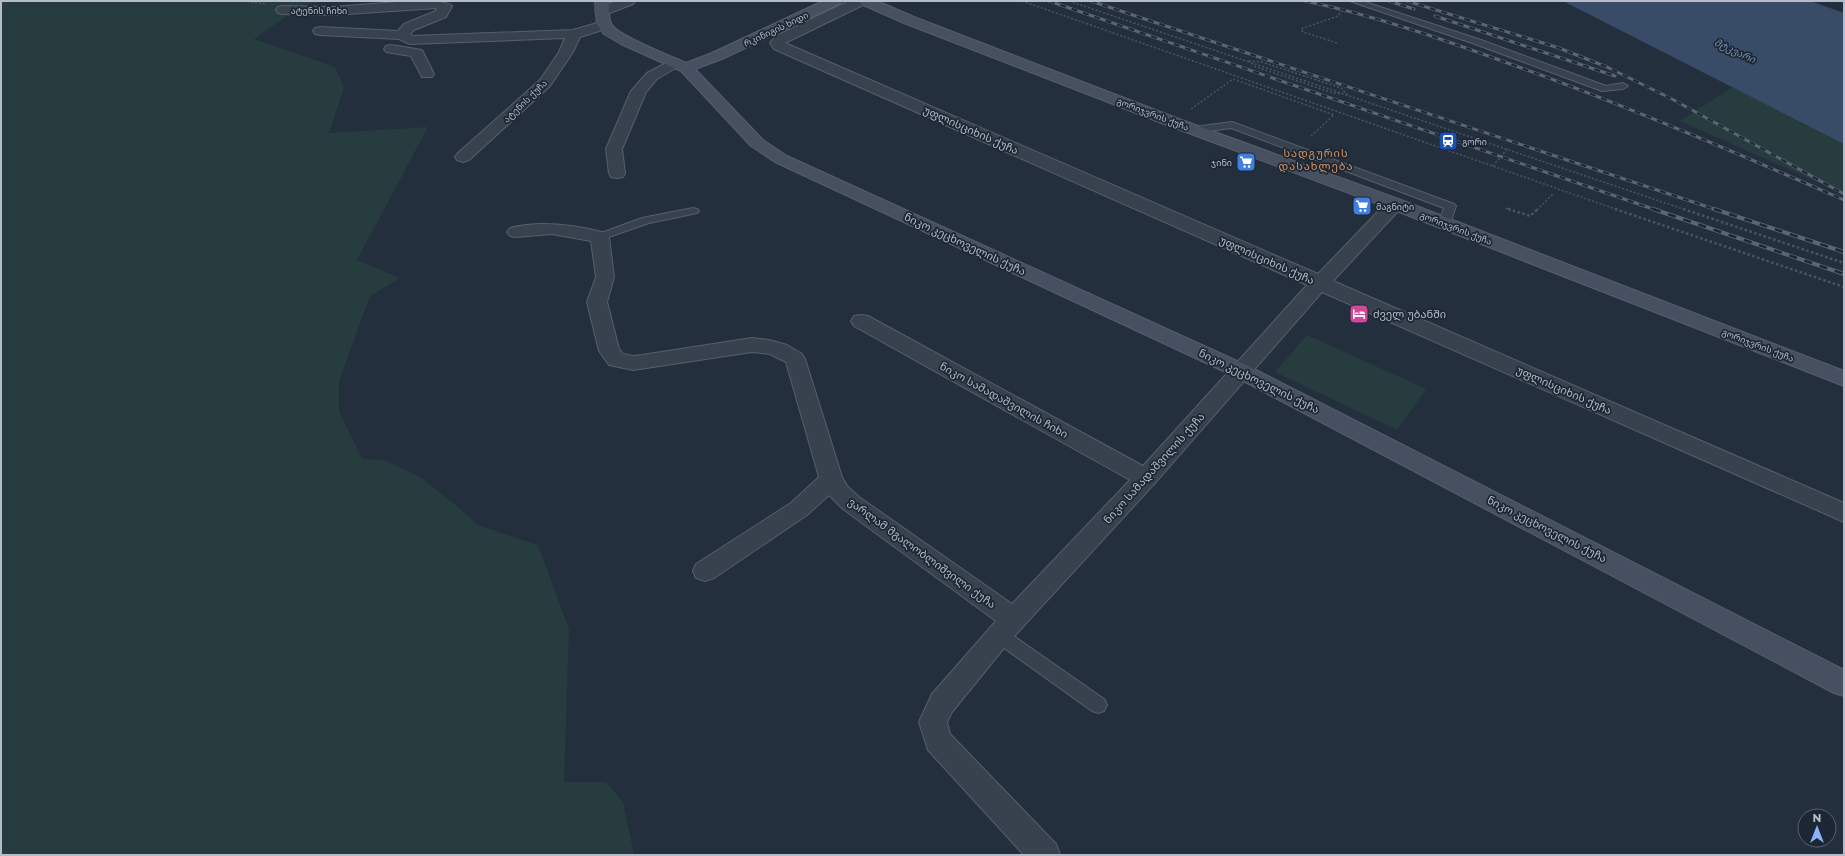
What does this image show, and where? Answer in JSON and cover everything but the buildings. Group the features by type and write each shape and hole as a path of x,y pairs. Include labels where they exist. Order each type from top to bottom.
{"main road":[{"name":"რკინიგის ხიდი","path":"680,66 717,56 834,1"},
{"name":"გორიჯვრის ქუჩა","path":"866,1 909,20 1194,130 1395,204 1844,379"},
{"name":"ნიკო კეცხოველის ქუჩა","path":"603,12 609,31 626,41 680,66 757,143 781,159 1241,371 1844,684"}],"street":[{"name":"ატენის ჩიხი","path":"320,32 396,35 410,40 574,34 603,12 628,1"},
{"name":"უფლისციხის ქუჩა","path":"860,1 781,39 777,43 779,46 1844,513"},
{"name":"ატენის ჩიხი","path":"283,10 332,12 437,3 445,6 441,14 409,27 378,47 417,53 427,74"},
{"name":"ატენის ქუჩა","path":"463,157 545,83 566,52 574,34"},
{"path":"617,173 614,149 639,92 652,76 680,66"},
{"name":"ნიკო სამადაშვილის ქუჩა","path":"1044,855 938,741 933,722 942,704 1006,627 1146,478 1320,284 1395,204"},
{"path":"516,232 552,229 600,237"},
{"name":"ვარლამ მგალობლიშვილი ქუჩა","path":"600,237 605,277 597,302 599,316 609,351 616,360 633,363 752,345 768,346 787,352 795,358 831,479 839,492 1006,627"},
{"name":"ნიკო სამადაშვილის ჩიხი","path":"861,321 1146,478"},
{"path":"705,572 799,509 831,479"}],"lane":[{"path":"1354,1 1478,42 1606,89 1623,86"},
{"path":"1194,130 1232,125 1450,206 1444,224"},
{"path":"600,237 646,220 694,211"},
{"path":"1006,627 1098,705"}],"path":[{"path":"243,1 263,3 283,10"},
{"path":"1022,1 1337,112 1844,287"},
{"path":"1069,1 1249,61 1262,62 1341,88 1347,94"},
{"path":"1337,43 1303,32 1301,29 1338,16 1343,9 1343,5"},
{"path":"1249,61 1256,67 1333,93 1347,94 1844,263"},
{"path":"1173,122 1237,76"},
{"path":"1233,79 1334,115"},
{"path":"1297,149 1337,112"},
{"path":"1493,166 1508,149"},
{"path":"1506,208 1530,216 1553,194"}],"green space":[{"path":"1,1 324,1 302,5 254,39 335,67 344,87 329,133 428,127 357,260 400,278 370,296 339,381 339,411 362,459 384,460 420,477 469,516 477,525 538,545 569,629 564,782 606,782 623,802 634,855 1,855"},
{"path":"1733,87 1844,144 1844,194 1680,121"},
{"path":"1307,335 1426,389 1397,430 1275,372"}],"water":[{"name":"მტკვარი","path":"1563,1 1810,1 1844,13 1844,144"}],"railway":[{"path":"1049,1 1656,210"},
{"path":"1091,1 1715,209"},
{"path":"1305,1 1385,21 1555,80 1762,164 1844,200"},
{"path":"1389,1 1414,9"},
{"path":"1407,1 1559,48 1607,67 1672,99 1844,194"},
{"path":"1435,16 1615,76"},
{"path":"1653,209 1844,274"},
{"path":"1715,209 1844,252"}],"place":[{"name":"გორი","path":"1448,141"},
{"name":"ჯინი","path":"1246,162"},
{"name":"მაგნიტი","path":"1362,206"},
{"name":"ძველ უბანში","path":"1359,314"}],"district":[{"name":"სადგურის დასახლება","path":"1316,159"}]}
